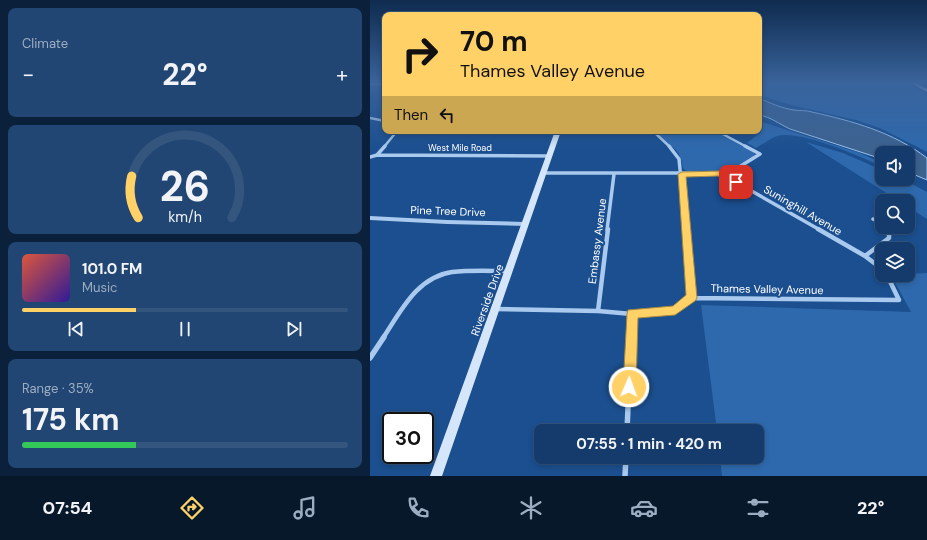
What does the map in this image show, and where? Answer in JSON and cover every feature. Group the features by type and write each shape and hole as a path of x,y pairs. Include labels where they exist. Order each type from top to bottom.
{"main road":[{"name":"Riverside Drive","path":"436,476 557,134"}],"street":[{"path":"370,118 382,120"},
{"path":"377,155 394,134"},
{"path":"495,309 598,311 632,314 675,310 692,298 682,174 678,158 673,150 662,142 655,134"},
{"path":"720,174 737,169 760,154 723,134"},
{"name":"West Mile Road","path":"370,157 377,155 549,156"},
{"name":"Suninghill Avenue","path":"543,173 720,174 865,256 875,264"},
{"name":"Embassy Avenue","path":"598,311 614,174"},
{"name":"Pine Tree Drive","path":"370,218 525,224"},
{"path":"865,256 883,245 889,238 889,234"},
{"path":"370,358 409,298 422,285 438,276 452,272 508,271"},
{"name":"Thames Valley Avenue","path":"692,298 899,300 891,282"},
{"path":"627,424 632,314"},
{"path":"626,464 626,476"}],"shaded area":[{"path":"762,104 774,104 785,108 810,111 842,119 886,134 909,146 875,146 875,157 790,129 762,116"},
{"path":"788,104 927,104 927,152 880,128 856,120"},
{"path":"762,122 860,153 875,160 875,163 834,146 795,136 780,135 756,148 747,143 758,134 762,134"},
{"path":"658,134 720,134 753,151 755,155 731,169 708,173 687,171 683,168 679,154 676,150"},
{"path":"806,142 843,153 875,167 875,186"},
{"path":"915,150 927,158 927,180 915,175"},
{"path":"875,186 915,186 927,192 927,219 915,211 915,194 888,194"},
{"path":"927,273 927,476 722,476 721,464 764,464 764,424 716,424 701,305 911,312 895,282 915,282 915,274"}],"route":[{"path":"629,387 632,314 675,310 692,298 682,174 720,174 736,182"}]}
